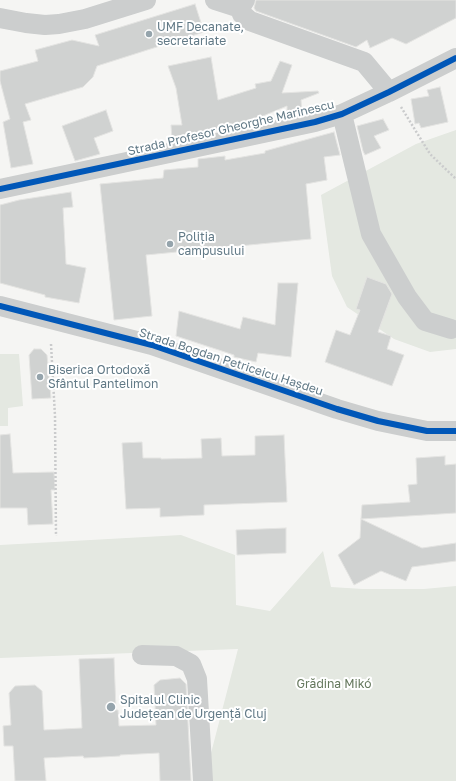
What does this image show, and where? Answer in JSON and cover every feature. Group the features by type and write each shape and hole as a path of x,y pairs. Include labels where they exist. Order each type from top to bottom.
{"street":[{"path":"0,18 45,25 60,24 85,20 146,0"},
{"path":"215,0 243,4 242,14 250,21 364,62 389,92"},
{"name":"Strada Profesor Gheorghe Marinescu","path":"0,189 307,124 342,114 456,58"},
{"path":"342,114 371,234 407,297 425,321 451,329"},
{"name":"Strada Bogdan Petriceicu Hașdeu","path":"0,306 152,345 337,409 378,421 427,431 456,431"},
{"path":"142,655 176,656 191,664 197,679 203,781"}],"path":[{"path":"389,92 402,109 430,154 456,179"},
{"path":"51,344 55,416 56,536"}],"green space":[{"path":"456,130 456,349 430,352 394,339 347,307 332,276 321,195 416,144"},
{"path":"0,354 19,354 23,406 8,408 8,426 0,426"},
{"name":"Grădina Mikó","path":"181,535 235,555 236,605 270,611 323,551 331,587 363,589 424,589 456,586 456,781 210,781 210,757 238,649 0,658 0,545"}],"building":[{"path":"256,0 456,0 456,18 406,44 392,38 370,48 367,40 356,47 256,11 254,8"},
{"path":"195,4 204,32 97,66 93,77 83,87 25,104 31,120 23,122 33,164 11,168 3,122 10,119 0,81 0,71 38,61 35,50 72,40 99,46 95,35"},
{"path":"211,57 218,100 256,88 255,84 271,81 280,61 292,65 282,93 318,91 319,93 301,100 302,113 287,114 287,106 239,126 172,140 171,125 182,125 176,88 168,66"},
{"path":"440,87 448,122 421,128 419,123 415,124 411,99 429,96 427,90"},
{"path":"106,110 113,131 94,138 100,154 75,161 62,126"},
{"path":"383,119 389,130 374,136 381,148 365,155 357,126"},
{"path":"334,132 340,155 324,157 327,180 306,184 311,239 146,255 152,316 114,320 100,184 163,178 164,170 198,167 198,159 225,156 225,160 265,153 265,151"},
{"path":"71,192 73,207 63,208 66,264 86,268 79,303 45,297 45,295 0,283 0,205 19,200"},
{"path":"367,277 386,284 392,294 378,332 391,336 387,349 404,355 392,386 325,362 336,330 350,335 360,310 356,309"},
{"path":"278,283 298,283 291,357 258,353 256,362 234,357 234,355 176,336 179,311 240,329 243,317 275,325"},
{"name":"Biserica Ortodoxă Sfântul Pantelimon","path":"34,349 41,349 47,355 51,398 32,399 29,355"},
{"path":"10,434 13,473 54,472 55,490 51,490 53,524 28,525 27,508 0,508 0,435"},
{"path":"284,435 287,502 204,505 204,515 160,517 160,508 126,509 122,443 142,442 143,458 202,458 201,439 221,438 222,456 255,455 255,436"},
{"path":"445,456 445,465 456,464 456,513 361,519 362,505 410,502 408,485 417,484 416,458"},
{"path":"361,519 422,548 456,543 456,561 412,567 406,581 381,571 354,585 338,555 360,538"},
{"path":"286,528 286,553 237,555 236,530"},
{"path":"114,658 116,710 118,710 119,726 156,725 154,685 160,680 180,678 186,684 191,781 160,781 159,753 84,758 83,756 44,758 46,781 15,781 13,746 4,746 3,726 11,725 9,693 15,686 35,685 42,691 44,730 82,728 79,659"}],"cycle path":[{"path":"0,189 315,122 342,114 456,58"},
{"path":"0,306 152,345 337,409 378,421 427,431 456,431"}],"place":[{"name":"UMF Decanate, secretariate","path":"149,34"},
{"name":"Poliția campusului","path":"170,244"},
{"name":"Biserica Ortodoxă Sfântul Pantelimon","path":"40,377"},
{"name":"Spitalul Clinic Județean de Urgență Cluj","path":"111,707"}]}
